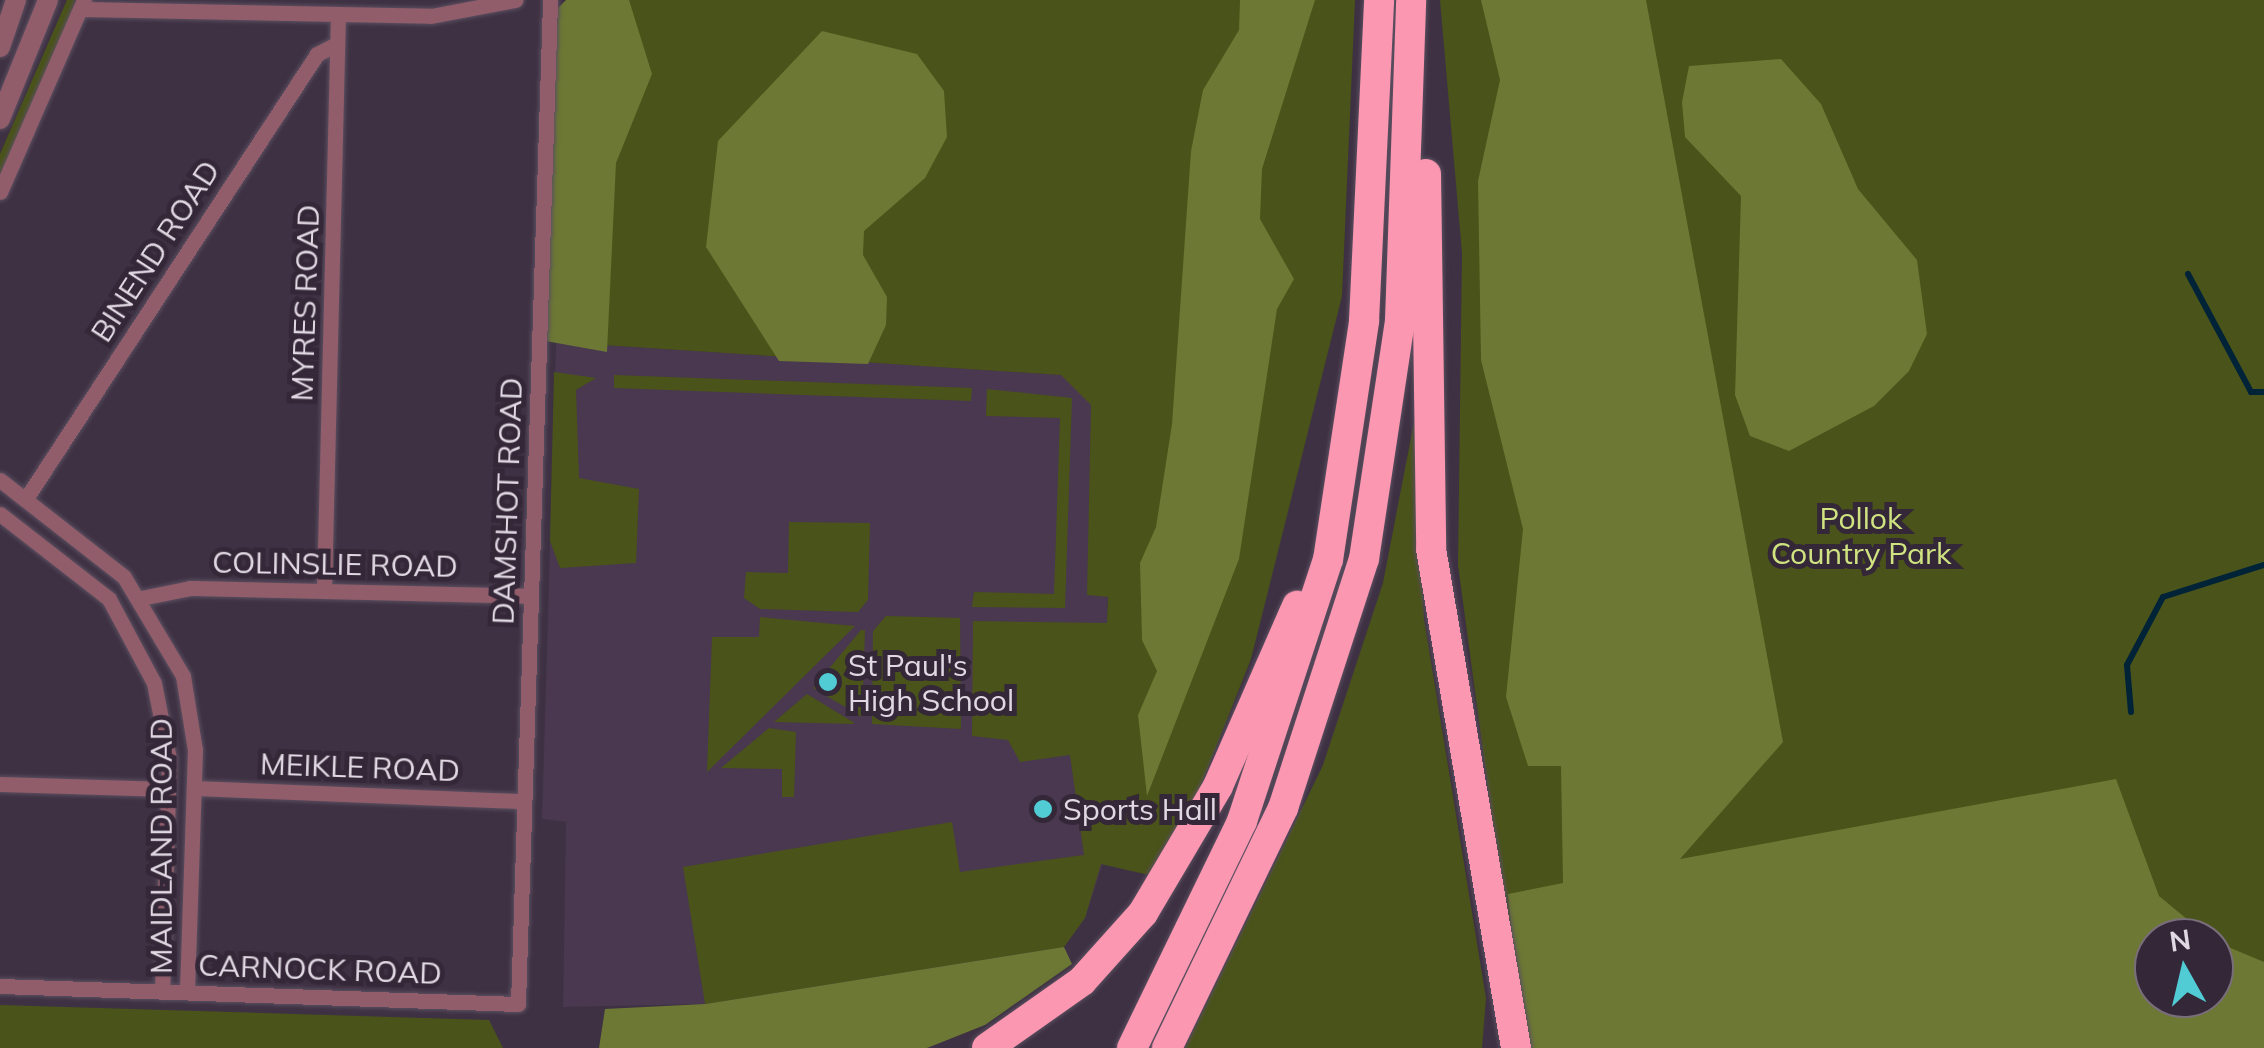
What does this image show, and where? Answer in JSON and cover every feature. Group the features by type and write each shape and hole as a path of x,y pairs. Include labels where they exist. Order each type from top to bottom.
{"highway":[{"path":"1132,1048 1242,820 1300,662 1338,512 1359,372 1378,0"},
{"path":"1413,0 1431,549 1505,1002 1516,1048"},
{"path":"1167,1048 1283,808 1364,559 1400,321 1413,0"},
{"path":"1002,1048 1123,939 1218,786 1286,639 1359,372"},
{"path":"1500,1048 1505,1002"},
{"path":"987,1048 1033,1021"}],"street":[{"path":"0,47 16,0"},
{"path":"0,119 48,0"},
{"path":"0,192 83,4 463,13 515,0"},
{"name":"DAMSHOT ROAD","path":"518,1004 550,0"},
{"name":"MYRES ROAD","path":"324,591 338,44 350,11"},
{"name":"BINEND ROAD","path":"27,497 316,54 338,44"},
{"name":"MAIDLAND ROAD","path":"0,480 27,497 141,598 183,676 194,788 187,992"},
{"name":"MAIDLAND ROAD","path":"2,521 109,599 154,683 168,789 162,990"},
{"name":"COLINSLIE ROAD","path":"141,598 162,588 530,596"},
{"path":"154,683 183,676"},
{"path":"0,784 168,789"},
{"name":"MEIKLE ROAD","path":"194,788 524,801"},
{"path":"166,877 192,878"},
{"name":"CARNOCK ROAD","path":"0,986 518,1004"}],"shaded area":[{"name":"St Paul's High School","path":"556,342 1109,378 1106,853 1085,918 1064,947 705,1004 563,1007 566,822 542,819"}],"green space":[{"path":"67,0 75,0 57,56 0,174 0,154"},
{"path":"566,0 629,0 652,74 616,163 607,352 540,340 558,8"},
{"path":"570,0 1355,0 1342,296 1251,659 1188,818 1149,875 1101,864 1085,918 1064,947 705,1004 683,867 952,822 960,872 1084,855 1070,755 1020,762 1008,740 972,736 973,621 1107,623 1108,597 1087,595 1091,405 1061,375 556,342"},
{"path":"1240,0 1315,0 1262,169 1260,219 1294,279 1277,309 1239,559 1147,796 1138,715 1157,671 1142,640 1140,563 1156,527 1172,424 1191,151 1203,90 1239,30"},
{"name":"Pollok Country Park","path":"1440,0 2264,0 2264,1048 1521,1034 1458,565 1462,253"},
{"path":"1481,0 1646,0 1783,742 1680,859 2116,779 2159,896 2186,918 2134,918 2134,1018 2234,1018 2234,949 2264,962 2264,1048 1523,1048 1508,894 1563,883 1561,766 1528,766 1506,697 1523,529 1481,360 1478,181 1500,80"},
{"path":"822,31 917,54 944,91 947,137 925,178 864,231 863,255 887,297 886,325 868,364 779,361 706,247 718,141"},
{"path":"1781,59 1821,104 1858,189 1917,260 1927,334 1909,371 1874,406 1789,451 1750,436 1735,395 1741,196 1685,137 1682,102 1689,66"},
{"path":"554,372 596,378 576,390 579,478 639,489 636,563 560,568 550,541"},
{"path":"614,375 972,388 971,401 614,388"},
{"path":"987,389 1072,398 1065,608 972,607 974,592 1054,594 1060,418 986,416"},
{"path":"1414,422 1424,619 1486,998 1482,1048 1185,1048 1323,765 1383,583"},
{"path":"789,522 870,523 868,600 858,612 760,609 744,598 746,572 788,573"},
{"path":"886,616 960,618 961,729 872,724 873,631"},
{"path":"760,617 855,626 707,772 712,637 759,637"},
{"path":"865,630 862,717 813,688"},
{"path":"807,694 853,722 854,724 774,722"},
{"path":"769,728 796,732 794,797 782,797 782,769 721,768"},
{"path":"1064,947 1072,964 985,1025 927,1048 599,1048 605,1009 705,1004"},
{"path":"0,1005 489,1020 503,1048 0,1048"}],"waterway":[{"path":"2188,274 2251,392 2264,392"},
{"path":"2131,712 2127,665 2163,597 2264,565"}],"place":[{"name":"St Paul's High School","path":"828,682"},
{"name":"Sports Hall","path":"1043,809"}]}
